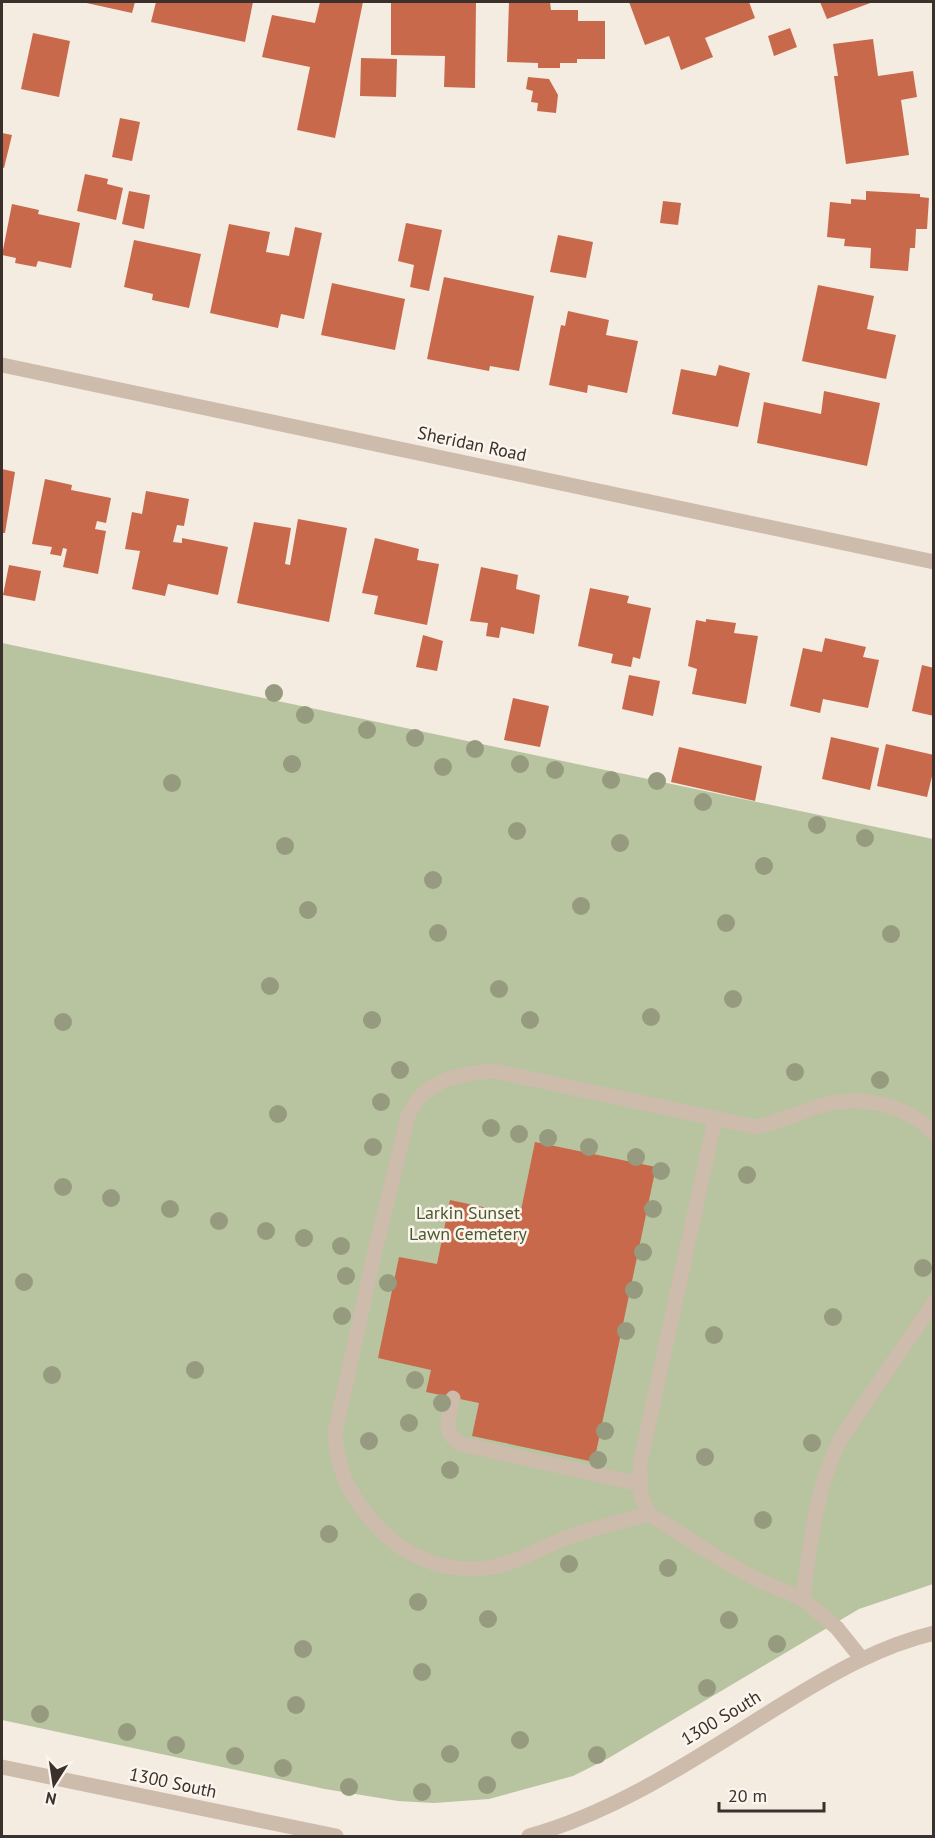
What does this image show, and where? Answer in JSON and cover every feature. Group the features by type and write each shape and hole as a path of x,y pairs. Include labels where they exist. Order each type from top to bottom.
{"street":[{"name":"Sheridan Road","path":"2,365 933,562"},
{"path":"649,1514 571,1536 494,1567 472,1569 447,1568 403,1550 382,1533 365,1514 342,1474 336,1455 334,1433 375,1251 408,1116 413,1104 421,1094 433,1086 452,1078 470,1073 494,1071 756,1127 774,1123 826,1104 852,1100 879,1103 908,1113 933,1133"},
{"path":"715,1119 639,1464 641,1496 649,1514 758,1580 803,1599 837,1628 861,1658"},
{"path":"803,1599 822,1481 830,1460 840,1440 933,1302"},
{"path":"453,1398 448,1430 450,1436 461,1444 640,1484"},
{"name":"1300 South","path":"529,1836 562,1826 614,1804 861,1658 912,1638 933,1633"},
{"name":"1300 South","path":"2,1767 336,1836"}],"green space":[{"name":"Larkin Sunset Lawn Cemetery","path":"2,643 933,839 933,1584 859,1609 607,1759 573,1776 489,1799 434,1803 398,1801 325,1789 2,1720"}],"building":[{"path":"82,2 135,2 132,13"},
{"path":"156,2 253,2 245,42 151,22"},
{"path":"320,2 363,2 335,138 297,130 310,67 262,57 272,15 315,23"},
{"path":"391,2 476,2 475,88 444,87 445,56 391,55"},
{"path":"509,2 550,2 551,10 578,10 578,21 605,21 605,59 577,59 577,63 560,63 560,68 538,68 538,63 507,62"},
{"path":"629,2 749,2 755,18 705,38 713,57 681,70 669,36 645,45"},
{"path":"820,2 873,2 827,19"},
{"path":"790,28 797,47 774,56 768,36"},
{"path":"33,33 70,41 59,97 21,89"},
{"path":"873,39 878,76 913,71 917,97 901,100 909,155 846,164 834,76 838,76 833,44"},
{"path":"361,58 397,59 396,97 360,96"},
{"path":"528,77 549,79 558,95 556,113 537,111 538,103 531,102 533,91 526,89"},
{"path":"120,118 140,122 132,161 112,157"},
{"path":"2,133 12,135 4,168 2,167"},
{"path":"85,174 108,179 107,184 123,188 116,220 77,211"},
{"path":"129,191 150,195 144,229 122,224"},
{"path":"866,191 920,194 920,197 929,198 927,229 916,229 915,248 910,248 908,271 870,268 871,248 844,246 845,239 827,237 830,202 851,204 851,199 866,200"},
{"path":"663,201 681,203 678,225 660,223"},
{"path":"12,204 39,210 38,214 80,223 71,268 38,261 36,267 15,263 16,258 2,255"},
{"path":"406,223 442,230 429,291 410,287 414,265 398,261"},
{"path":"229,224 270,232 266,252 289,256 295,227 322,233 304,319 281,314 278,328 210,313"},
{"path":"558,235 593,242 586,278 550,272"},
{"path":"134,240 201,254 189,308 152,300 153,294 124,287"},
{"path":"444,277 534,296 519,371 490,366 489,371 427,359"},
{"path":"332,283 405,299 395,350 321,335"},
{"path":"818,285 874,296 867,329 896,335 886,379 802,361"},
{"path":"568,311 609,320 606,335 638,341 627,393 588,385 587,393 549,385 561,325 565,326"},
{"path":"719,365 750,373 738,427 672,414 681,369 716,376"},
{"path":"824,391 880,403 867,466 757,443 764,402 821,414"},
{"path":"2,469 15,472 5,533 2,533"},
{"path":"45,479 72,485 71,490 111,498 106,523 97,521 95,529 106,531 98,574 63,567 67,549 63,548 61,556 50,554 52,547 32,544"},
{"path":"146,491 189,499 184,526 177,525 173,542 182,543 182,538 228,547 218,595 168,584 165,596 132,589 140,551 125,549 132,512 142,514"},
{"path":"298,519 347,528 329,622 237,603 254,522 291,528 285,564 290,565"},
{"path":"375,538 419,549 417,560 439,564 427,625 374,614 378,596 362,593"},
{"path":"9,565 41,571 35,601 3,595"},
{"path":"481,567 518,575 516,589 540,595 534,634 501,627 499,638 486,636 488,623 470,621"},
{"path":"590,588 629,596 627,603 651,608 640,659 633,657 631,667 611,663 613,654 578,646"},
{"path":"706,619 736,623 734,633 758,636 746,704 692,694 697,669 688,666 696,620 706,622"},
{"path":"423,635 443,641 437,671 416,667"},
{"path":"825,638 866,647 863,657 879,660 868,708 823,699 820,713 790,706 803,648 822,652"},
{"path":"922,665 934,668 934,716 912,711"},
{"path":"629,675 660,681 653,716 622,709"},
{"path":"513,698 549,706 540,747 504,740"},
{"path":"831,737 879,748 870,790 822,779"},
{"path":"886,744 934,755 934,768 927,797 877,786"},
{"path":"679,747 762,766 755,801 671,782"},
{"path":"535,1142 656,1167 594,1462 472,1436 479,1403 426,1392 431,1370 378,1358 399,1257 437,1264 450,1200 520,1215"}]}
